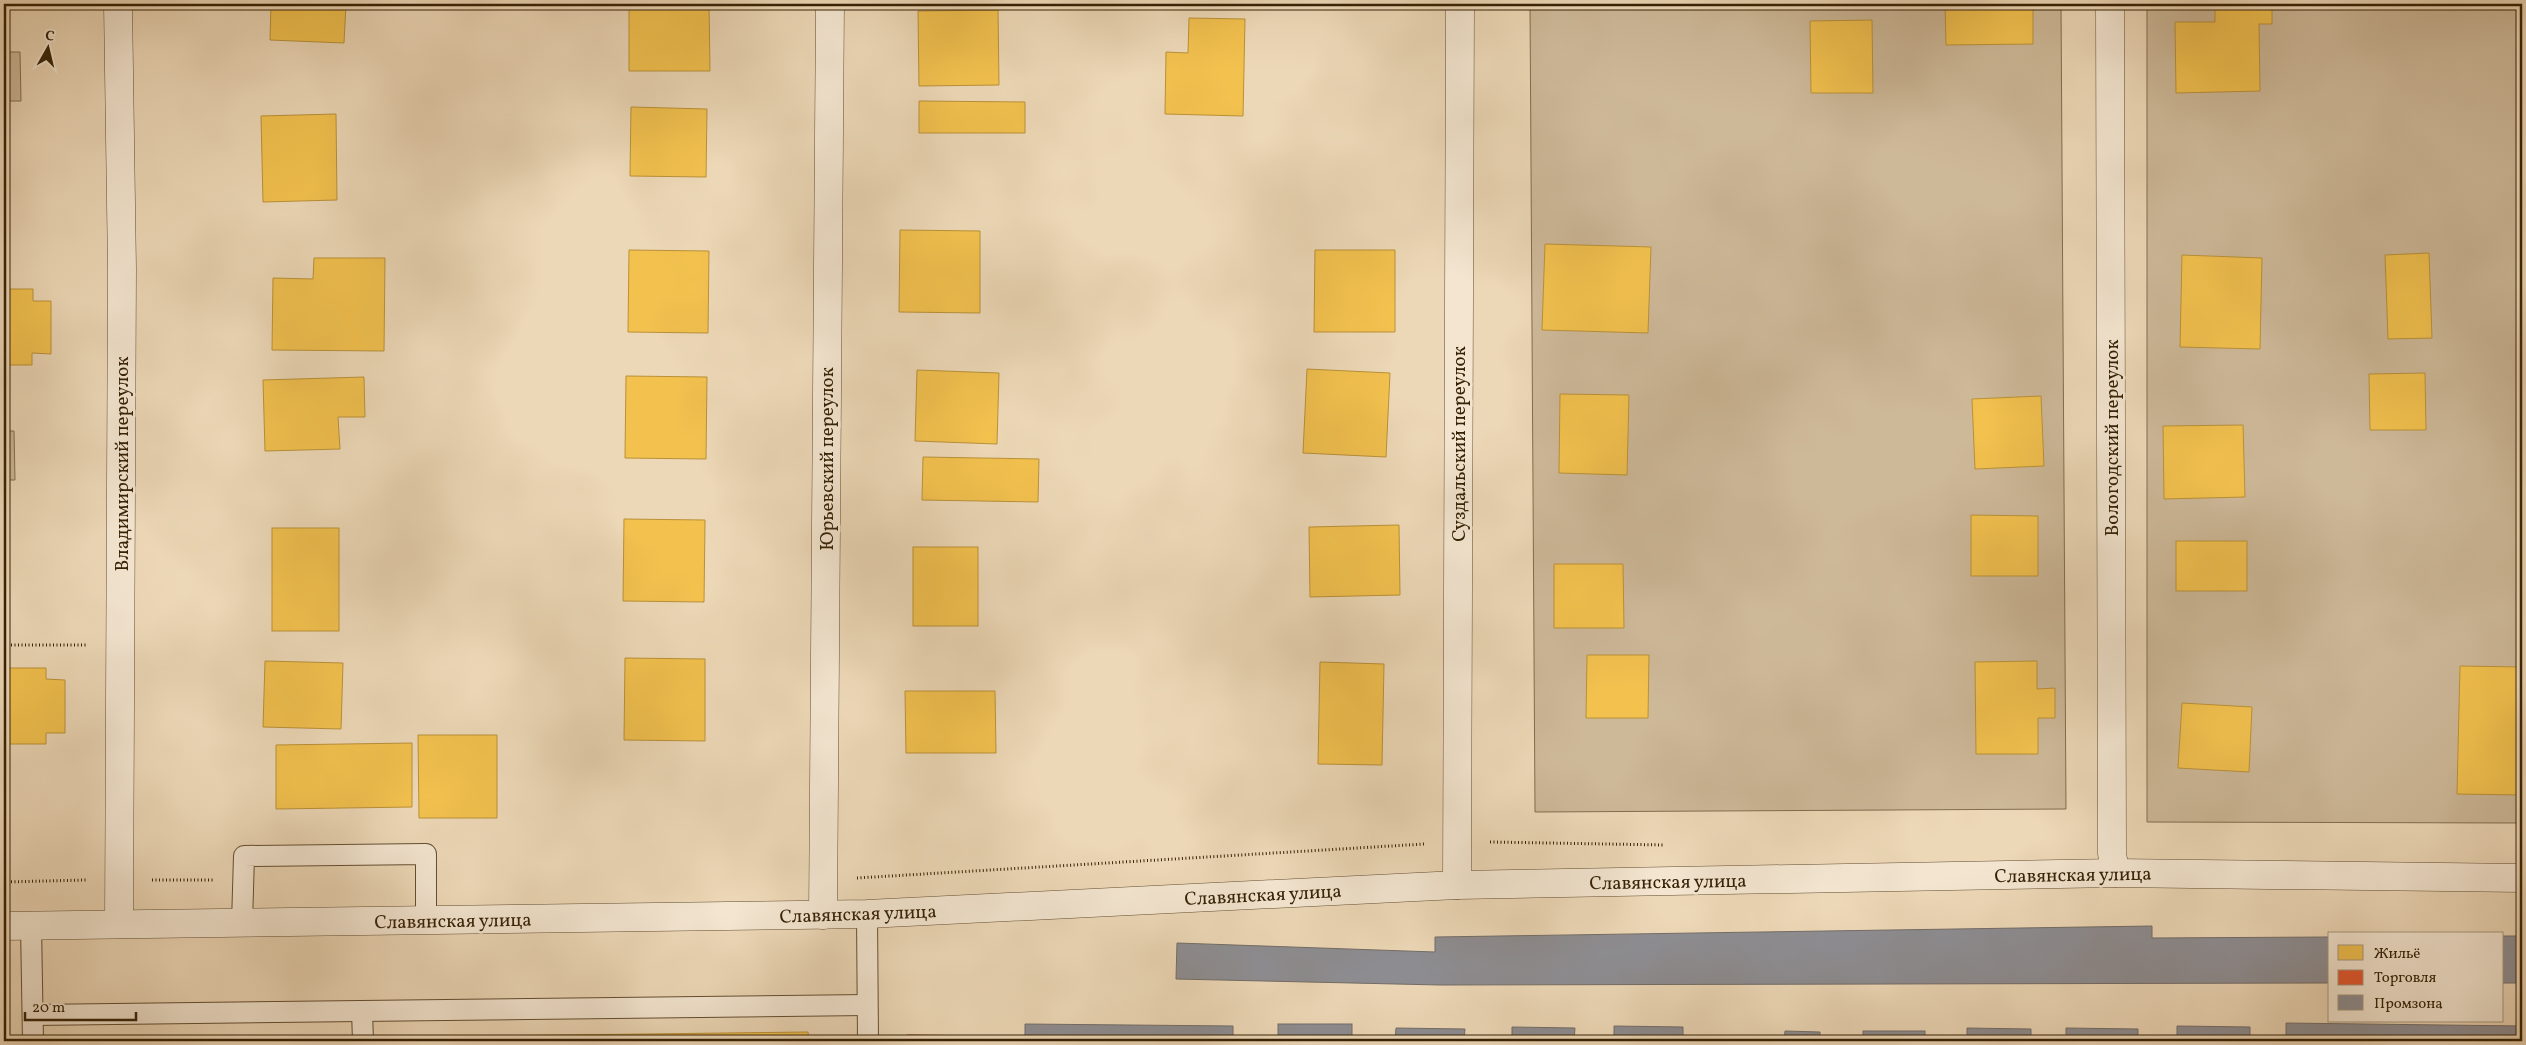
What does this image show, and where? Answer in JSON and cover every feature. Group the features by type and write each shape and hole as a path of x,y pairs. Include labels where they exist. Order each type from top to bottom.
{"street":[{"name":"Владимирский переулок","path":"118,4 122,254 120,924"},
{"name":"Юрьевский переулок","path":"823,915 830,4"},
{"name":"Суздальский переулок","path":"1457,885 1460,4"},
{"name":"Вологодский переулок","path":"2110,4 2112,843 2115,873"},
{"name":"Славянская улица","path":"4,926 867,914 1457,885 2115,873 2522,878"}],"lane":[{"path":"242,922 244,856 426,854 426,920"},
{"path":"867,914 868,1041"},
{"path":"31,925 33,1041"},
{"path":"32,1015 867,1005"},
{"path":"362,1011 364,1041"}],"path":[{"path":"4,646 120,645"},
{"path":"823,880 1456,842"}],"shaded area":[{"path":"1530,4 2061,4 2066,809 1535,812"},
{"path":"2147,4 2522,4 2522,823 2147,822"},
{"path":"4,52 20,52 21,101 4,101"},
{"path":"4,431 14,431 15,480 4,480"}],"building: Жильё":[{"path":"271,4 346,4 344,43 270,40"},
{"path":"629,4 709,4 710,71 629,71"},
{"path":"1561,4 1651,4 1651,7 1561,9"},
{"path":"1687,4 1776,4 1776,8 1687,8"},
{"path":"1945,4 2033,4 2033,44 1946,45"},
{"path":"2215,4 2272,4 2272,24 2259,24 2260,91 2176,93 2175,22 2215,22"},
{"path":"998,10 999,85 919,86 918,11"},
{"path":"1189,18 1245,19 1243,116 1165,114 1166,52 1188,53"},
{"path":"1872,20 1873,93 1811,93 1810,21"},
{"path":"919,101 1025,102 1025,133 919,133"},
{"path":"631,107 707,109 706,177 630,176"},
{"path":"336,114 337,200 263,202 261,116"},
{"path":"900,230 980,231 980,313 899,312"},
{"path":"1545,244 1651,247 1648,333 1542,330"},
{"path":"629,250 709,251 708,333 628,332"},
{"path":"1315,250 1395,250 1395,332 1314,332"},
{"path":"2429,253 2432,338 2388,339 2385,255"},
{"path":"2182,255 2262,258 2260,349 2180,347"},
{"path":"314,258 385,258 384,351 272,350 273,278 313,279"},
{"path":"4,289 33,289 33,301 51,301 51,354 32,353 32,365 4,365"},
{"path":"1307,369 1390,373 1386,457 1303,453"},
{"path":"917,370 999,373 997,444 915,441"},
{"path":"2425,373 2426,430 2370,430 2369,374"},
{"path":"626,376 707,377 706,459 625,458"},
{"path":"364,377 365,417 338,417 340,449 265,451 263,380"},
{"path":"1560,394 1629,395 1627,475 1559,473"},
{"path":"2041,396 2044,466 1975,469 1972,399"},
{"path":"2243,425 2245,497 2164,499 2163,426"},
{"path":"923,457 1039,459 1038,502 922,500"},
{"path":"1971,515 2038,516 2038,576 1971,576"},
{"path":"624,519 705,520 704,602 623,601"},
{"path":"1399,525 1400,595 1310,597 1309,527"},
{"path":"272,528 339,528 339,631 272,631"},
{"path":"2176,541 2247,541 2247,591 2176,591"},
{"path":"913,547 978,547 978,626 913,626"},
{"path":"1554,564 1623,564 1624,628 1554,628"},
{"path":"1587,655 1649,655 1648,718 1586,718"},
{"path":"625,658 705,659 705,741 624,740"},
{"path":"265,661 343,663 341,729 263,727"},
{"path":"2037,661 2037,689 2055,688 2055,718 2038,718 2038,754 1976,754 1975,662"},
{"path":"1320,662 1384,664 1382,765 1318,764"},
{"path":"2460,666 2522,667 2521,795 2457,794"},
{"path":"4,668 46,668 46,679 65,680 65,733 46,733 46,744 4,744"},
{"path":"905,691 995,691 996,753 906,753"},
{"path":"2182,703 2252,707 2249,772 2178,768"},
{"path":"418,735 497,735 497,818 419,818"},
{"path":"412,743 412,807 276,809 276,745"},
{"path":"808,1032 809,1041 395,1041 395,1037"},
{"path":"90,1038 339,1038 339,1041 90,1041"}],"building: Торговля":[{"path":"907,1035 990,1036 990,1041 907,1041"}],"building: Промзона":[{"path":"2152,926 2152,938 2328,937 2328,983 1440,985 1176,979 1177,943 1435,952 1435,937"},
{"path":"2504,936 2522,936 2522,983 2504,983"},
{"path":"2286,1023 2522,1026 2522,1041 2286,1041"},
{"path":"1025,1024 1233,1026 1233,1041 1025,1041"},
{"path":"1278,1024 1352,1024 1352,1041 1278,1041"},
{"path":"1614,1026 1683,1027 1683,1041 1614,1041"},
{"path":"2177,1026 2250,1027 2250,1041 2177,1041"},
{"path":"1512,1027 1575,1028 1574,1041 1512,1041"},
{"path":"1396,1028 1465,1029 1464,1041 1395,1041"},
{"path":"1967,1028 2031,1029 2031,1041 1967,1041"},
{"path":"2066,1028 2138,1029 2138,1041 2066,1041"},
{"path":"1785,1031 1820,1032 1820,1041 1784,1041"},
{"path":"1863,1031 1925,1031 1925,1041 1863,1041"}]}
